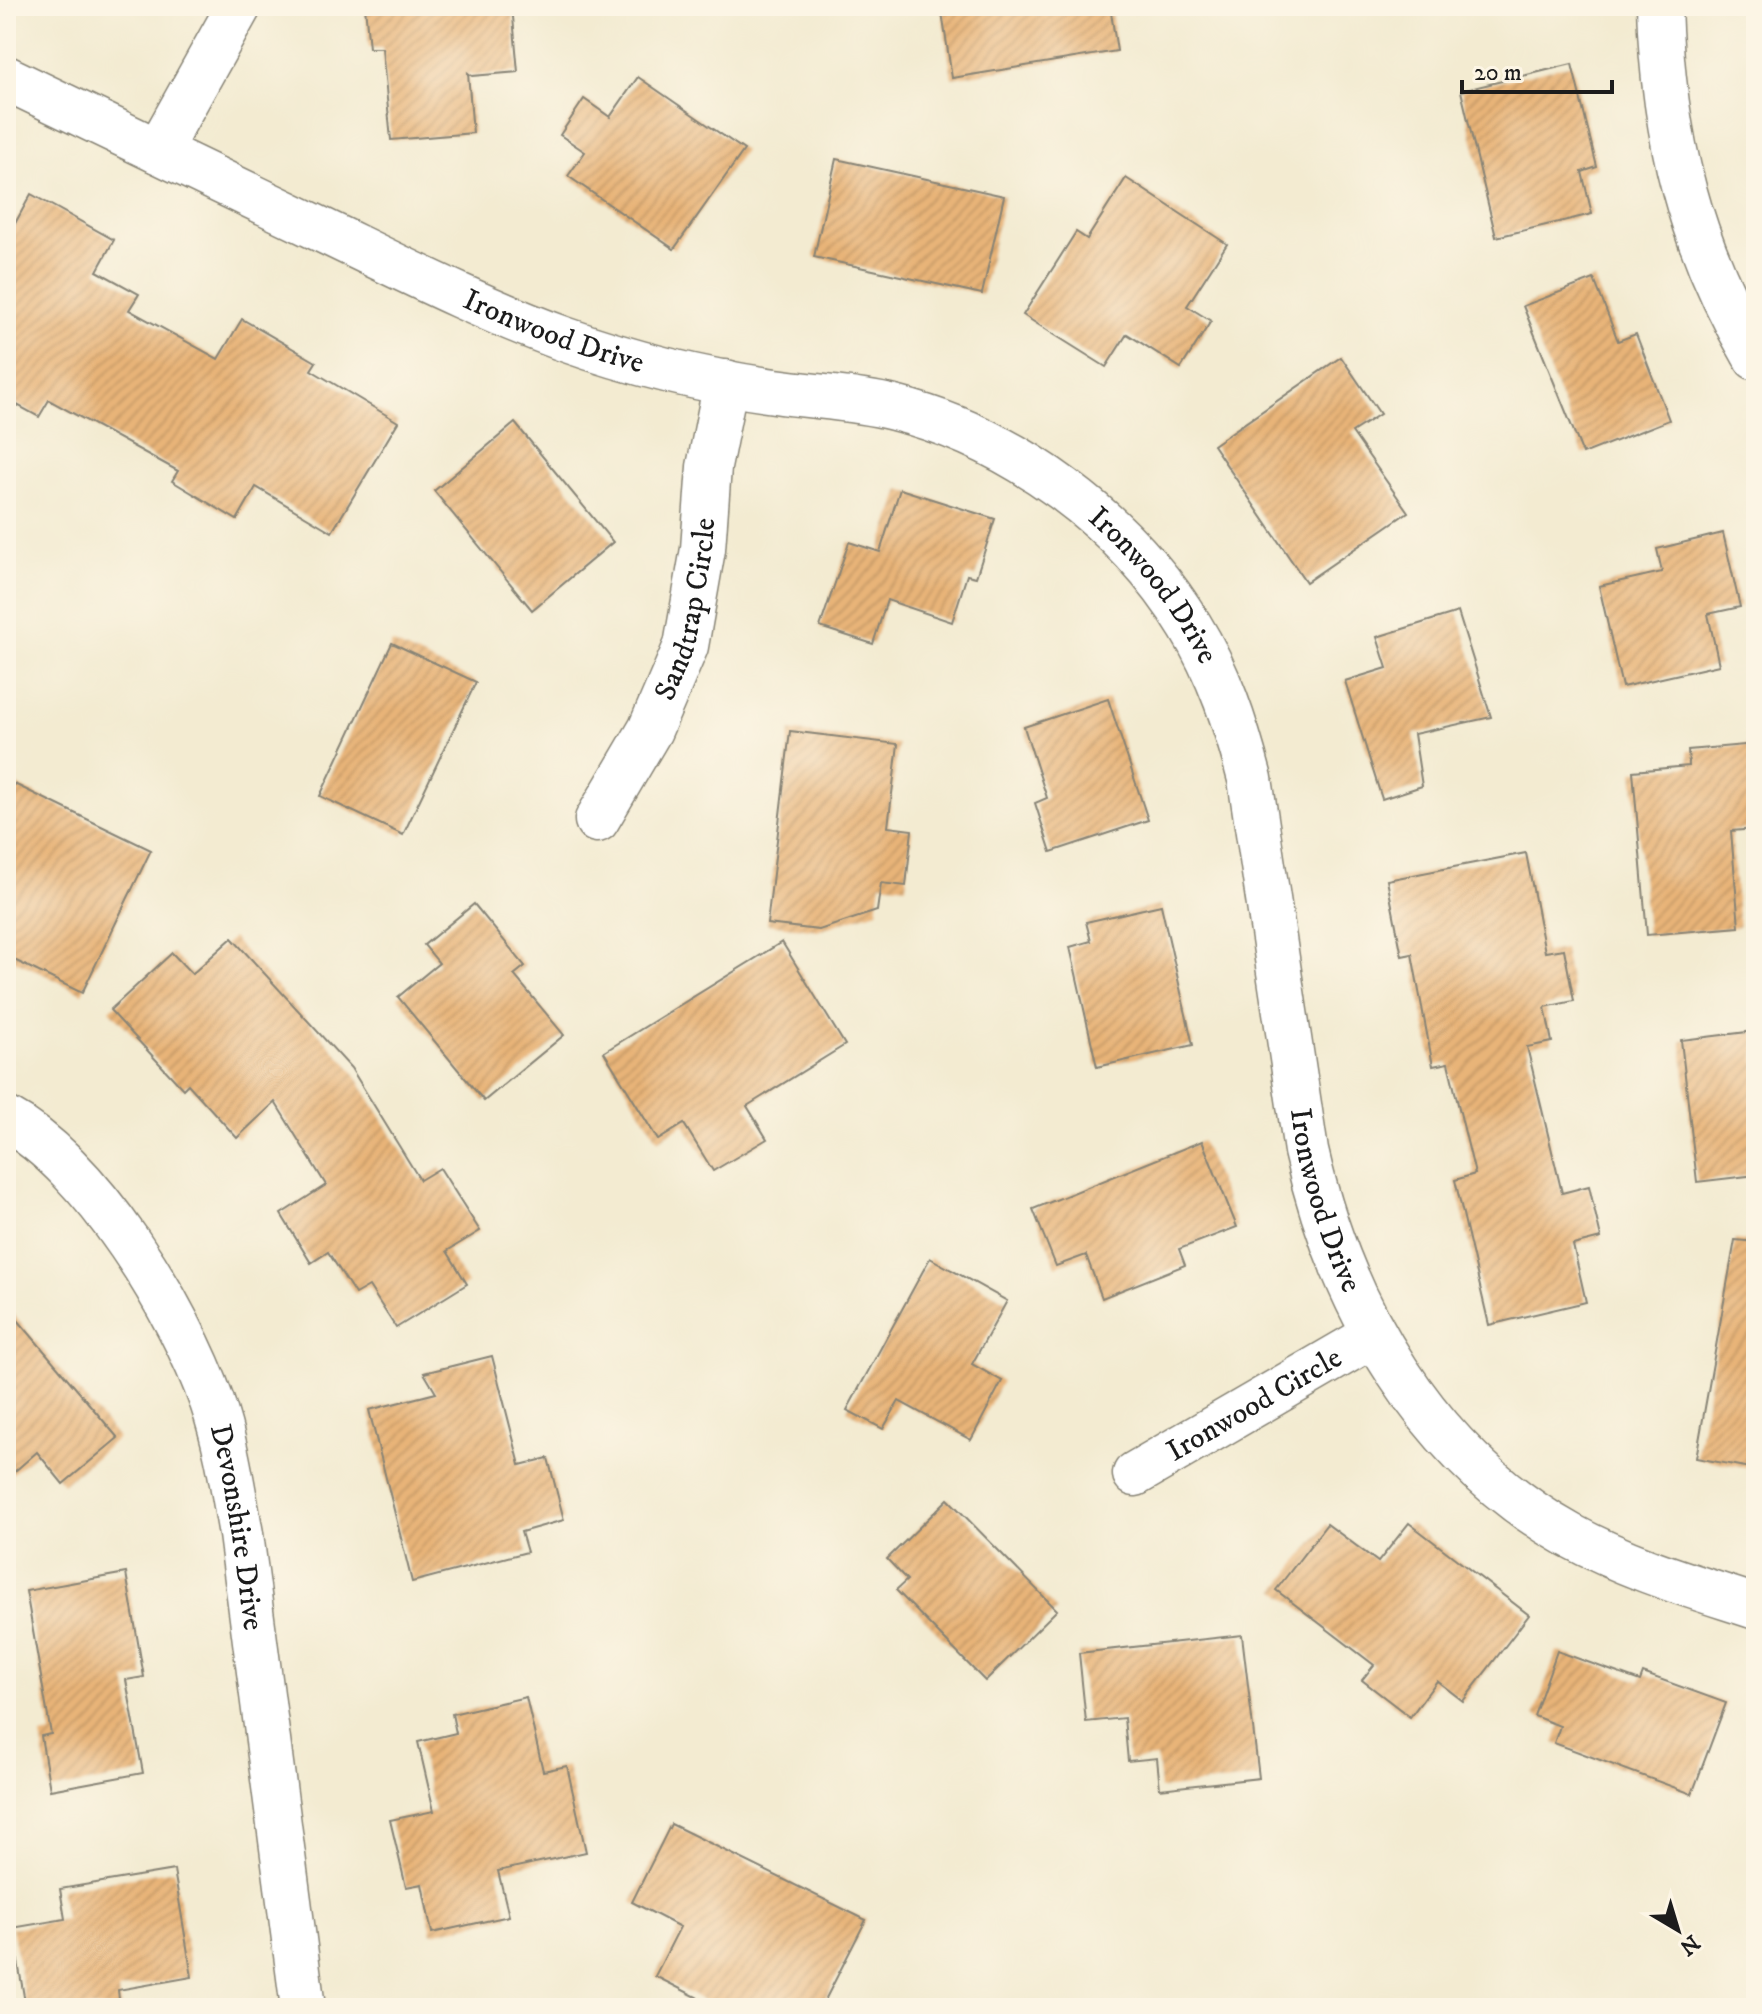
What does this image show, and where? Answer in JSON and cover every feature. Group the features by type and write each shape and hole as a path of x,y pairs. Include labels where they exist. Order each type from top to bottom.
{"street":[{"path":"158,151 239,6"},
{"path":"1659,6 1662,80 1675,162 1720,291 1756,358"},
{"name":"Ironwood Drive","path":"6,78 511,318 618,356 726,382 896,409 951,427 1020,460 1065,491 1112,531 1154,577 1189,625 1217,676 1237,728 1250,779 1304,1136 1317,1199 1350,1290 1374,1335 1420,1406 1523,1504 1568,1534 1618,1559 1672,1581 1756,1607"},
{"name":"Sandtrap Circle","path":"597,820 650,730 686,646 703,549 709,467 726,382"},
{"name":"Devonshire Drive","path":"6,1119 53,1153 119,1231 186,1341 212,1403 230,1469 241,1534 303,2008"},
{"name":"Ironwood Circle","path":"1135,1474 1374,1335"}],"building":[{"path":"365,6 512,6 518,72 472,76 468,73 473,133 391,140 382,48 369,48"},
{"path":"941,6 1110,6 1117,51 952,78"},
{"path":"1572,64 1597,167 1582,172 1592,214 1496,237 1461,91"},
{"path":"638,77 744,150 674,249 568,176 585,152 560,135 584,99 610,117"},
{"path":"836,159 1004,196 982,294 814,257"},
{"path":"1126,178 1227,244 1187,306 1211,321 1181,368 1127,334 1106,367 1023,315 1076,232 1087,239"},
{"path":"31,194 114,240 97,271 139,294 129,310 218,359 242,319 316,362 311,370 398,422 332,532 256,487 237,520 172,481 178,471 49,400 39,417 6,399 6,240"},
{"path":"1594,279 1618,341 1636,334 1669,420 1583,454 1523,306"},
{"path":"1341,357 1380,414 1352,432 1408,512 1306,582 1213,445"},
{"path":"515,423 613,542 532,610 434,491"},
{"path":"900,489 995,519 976,577 967,575 952,622 887,600 873,644 820,627 849,542 880,552"},
{"path":"1723,533 1740,607 1708,614 1719,665 1622,687 1599,586 1662,572 1657,549"},
{"path":"1458,612 1491,717 1414,734 1422,786 1382,799 1345,681 1387,668 1377,637"},
{"path":"392,643 476,682 403,835 320,796"},
{"path":"1108,699 1148,820 1051,852 1035,803 1047,798 1024,727"},
{"path":"790,731 898,744 888,827 912,830 906,886 881,883 877,911 819,930 767,924"},
{"path":"1756,744 1756,829 1731,831 1739,927 1647,935 1633,771 1689,766 1688,750"},
{"path":"6,780 151,850 82,993 6,956"},
{"path":"1526,853 1545,952 1564,949 1574,1001 1545,1007 1552,1042 1527,1047 1562,1193 1589,1186 1601,1238 1573,1245 1586,1302 1489,1325 1455,1180 1475,1174 1448,1063 1433,1066 1412,954 1402,956 1387,880"},
{"path":"474,904 525,966 514,975 564,1035 484,1101 398,997 439,963 424,945"},
{"path":"1161,905 1193,1045 1097,1067 1070,947 1091,941 1086,922"},
{"path":"232,938 351,1068 420,1180 440,1168 480,1231 447,1251 467,1284 396,1328 369,1286 355,1294 328,1252 311,1263 281,1214 326,1185 275,1102 237,1138 188,1084 183,1089 110,1010 172,953 192,974"},
{"path":"782,942 845,1045 747,1106 767,1139 713,1171 684,1124 658,1140 604,1052"},
{"path":"1756,1031 1756,1175 1697,1182 1681,1040"},
{"path":"1202,1141 1237,1227 1179,1249 1185,1265 1102,1298 1086,1255 1056,1266 1033,1209"},
{"path":"1735,1240 1756,1242 1756,1469 1696,1458"},
{"path":"930,1258 1007,1301 972,1364 1002,1381 971,1440 899,1401 883,1429 847,1410"},
{"path":"6,1306 118,1438 63,1484 37,1452 6,1479"},
{"path":"492,1356 520,1465 548,1458 564,1520 521,1532 527,1552 412,1582 369,1410 436,1393 424,1373"},
{"path":"948,1499 1057,1610 985,1681 896,1590 907,1580 887,1559"},
{"path":"1409,1523 1529,1615 1463,1701 1437,1681 1410,1717 1362,1680 1374,1665 1276,1590 1327,1524 1378,1562"},
{"path":"126,1573 144,1677 126,1680 143,1773 50,1790 41,1736 51,1734 26,1591"},
{"path":"1242,1635 1259,1778 1160,1789 1157,1758 1128,1761 1124,1718 1086,1722 1079,1653"},
{"path":"1557,1651 1640,1681 1643,1673 1726,1703 1692,1794 1554,1743 1560,1726 1534,1716"},
{"path":"526,1697 543,1771 567,1766 586,1852 498,1871 509,1916 432,1933 422,1884 406,1887 390,1820 434,1811 418,1742 456,1733 452,1714"},
{"path":"671,1824 866,1920 821,2008 718,2008 655,1976 680,1927 632,1902"},
{"path":"174,1870 192,1977 118,1990 120,2008 26,2008 12,1928 65,1919 60,1889"}]}
